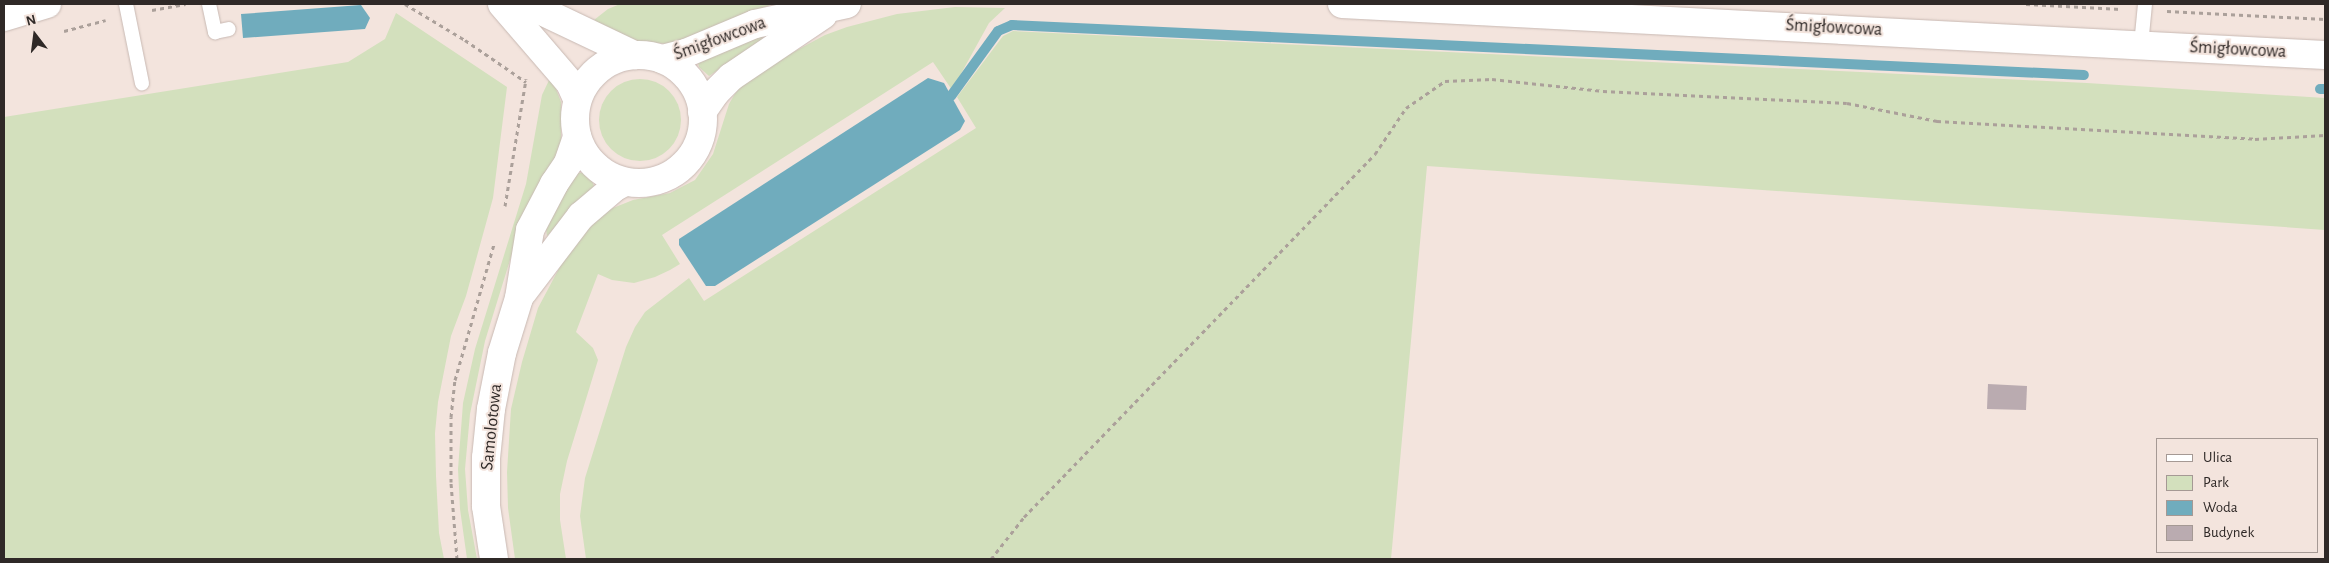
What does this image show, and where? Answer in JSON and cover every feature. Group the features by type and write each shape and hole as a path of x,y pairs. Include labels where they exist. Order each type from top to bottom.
{"street":[{"path":"4,17 47,4"},
{"path":"502,4 570,83 578,99"},
{"path":"527,4 634,55 662,59 682,72 693,85 702,112 700,136 693,153 682,166 666,177 649,182 625,182 612,178 597,168 584,154 576,137 574,118 578,99 586,83 599,69 615,60 634,55"},
{"name":"Śmigłowcowa","path":"1342,4 2325,55"},
{"name":"Śmigłowcowa","path":"662,59 686,53 755,24 842,5"},
{"name":"Śmigłowcowa","path":"702,112 716,92 731,77 842,5"},
{"name":"Samolotowa","path":"494,559 486,506 486,458 491,409 502,353 519,298 530,230 568,163 576,137"},
{"name":"Samolotowa","path":"519,298 581,216 614,188 625,182"}],"lane":[{"path":"209,4 214,32 229,29"},
{"path":"2141,45 2144,7"},
{"path":"127,9 142,83"}],"path":[{"path":"59,33 127,9 187,4"},
{"path":"405,4 465,40 526,82"},
{"path":"2026,4 2144,7 2325,19"},
{"path":"991,559 1024,517 1375,154 1406,108 1445,82 1492,78 1603,91 1847,103 1937,121 2255,139 2325,135"}],"green space":[{"path":"620,4 773,4 693,38 669,44 635,41 616,35 594,20 608,9"},
{"path":"955,7 1005,8 989,23 952,90 933,62 662,235 680,264 655,277 634,283 612,280 598,274 576,332 593,348 598,360 567,461 560,494 560,520 566,559 515,559 508,508 507,472 511,409 522,362 538,308 564,259 584,230 608,210 633,200 670,193 695,180 713,154 729,104 736,92 746,80 764,68 825,35 847,27 897,14"},
{"path":"396,13 507,87 493,198 466,296 451,336 438,402 435,433 436,476 439,533 444,559 4,559 4,117 348,62 385,39"},
{"path":"1013,31 2087,83 2325,98 2325,230 1427,166 1391,559 586,559 580,516 585,478 626,347 635,327 645,312 689,278 704,301 976,128 957,97 1003,36"},
{"path":"764,35 762,40 709,76 699,67 698,62 732,46"},
{"path":"551,76 561,102 561,146 523,218 485,341 470,414 465,469 468,510 477,559 467,559 460,509 458,469 463,403 475,349 526,184 542,95"},
{"path":"640,79 656,82 669,91 678,104 681,120 678,136 669,149 656,158 640,161 624,158 611,149 602,136 599,120 602,104 611,91 624,82"},
{"path":"577,173 583,173 592,181 594,186 547,236 546,229 554,211"}],"water":[{"path":"361,5 370,18 365,29 243,38 241,14"},
{"path":"928,78 944,83 965,121 960,130 715,286 706,286 679,245 679,239"}],"building":[{"path":"1988,384 2027,386 2026,410 1987,409"}],"waterway":[{"path":"951,96 998,31 1012,25 2084,75"},
{"path":"2320,89 2325,89"}]}
